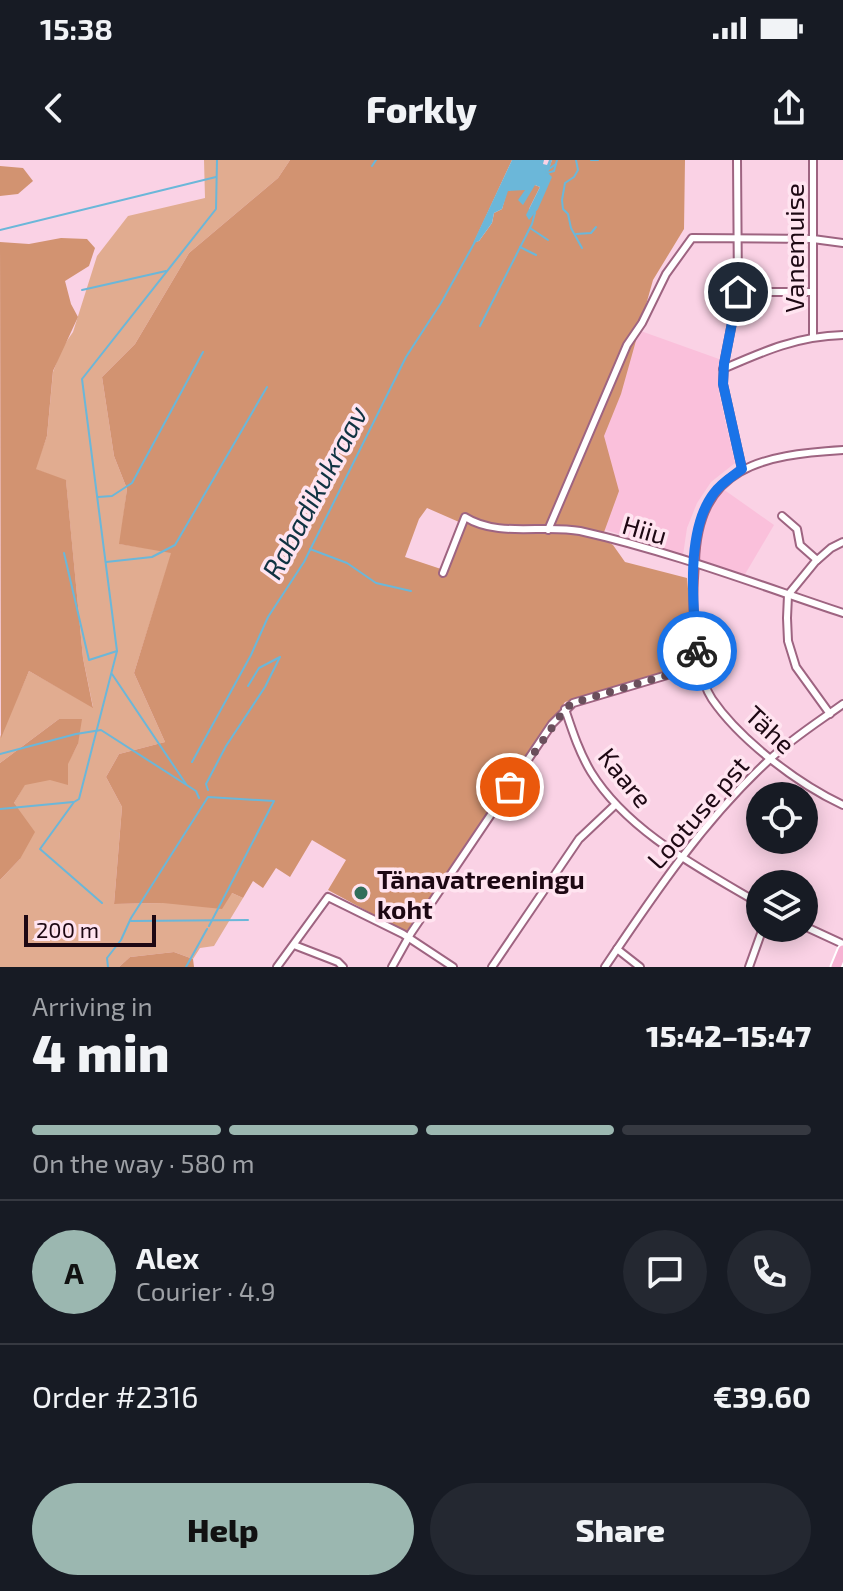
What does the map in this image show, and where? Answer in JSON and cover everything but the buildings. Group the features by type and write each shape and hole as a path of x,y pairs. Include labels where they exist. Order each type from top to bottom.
{"highway":[{"path":"836,967 843,947"}],"street":[{"path":"737,160 738,292 723,369 723,384 742,469 795,454 843,450"},
{"name":"Vanemuise","path":"813,160 813,336"},
{"path":"548,530 627,345 642,323 666,274 692,238 813,239 843,243"},
{"path":"738,292 813,292"},
{"path":"723,369 758,353 813,336 843,335"},
{"name":"Tähe","path":"742,469 713,494 699,524 693,610 701,665 710,697 771,758 810,789 843,805"},
{"path":"782,516 797,529 800,545 817,560"},
{"name":"Hiiu","path":"443,573 465,517 477,524 575,530 695,564 843,613"},
{"path":"830,714 796,667 788,641 788,595 817,560 843,542"},
{"path":"392,967 408,938 565,709 573,703 701,665"},
{"name":"Lootuse pst","path":"605,967 681,855 771,758 843,704"},
{"name":"Kaare","path":"565,709 576,742 591,772 615,805 681,855 746,895"},
{"path":"492,967 579,839 615,805"},
{"path":"277,967 328,897 408,938 453,967"},
{"path":"818,934 843,947"},
{"path":"749,967 758,942"},
{"path":"294,945 338,962 343,967"},
{"path":"617,949 640,967"}],"shaded area":[{"path":"204,160 290,160 278,178 189,253 135,344 102,377 114,456 127,489 120,544 172,552 134,673 165,742 119,754 106,777 122,807 114,904 163,903 232,893 243,898 214,946 200,948 193,959 174,952 130,957 119,967 0,967 0,880 20,859 14,803 25,784 58,772 78,744 59,719 0,763 0,737 29,671 93,707 83,658 66,481 35,469 47,436 53,372 62,348 73,332 97,256 128,216 205,198"},
{"path":"290,160 512,160 474,242 479,241 492,223 494,213 502,209 507,191 535,185 540,187 529,209 529,219 552,160 685,160 684,229 653,280 621,394 604,436 619,491 603,535 625,562 687,578 695,662 565,702 406,932 328,890 346,860 312,840 290,877 276,868 263,888 253,881 243,898 232,893 222,909 163,903 114,904 122,807 106,777 119,754 165,742 134,673 171,553 119,544 127,489 114,456 102,377 135,344 189,253 278,178","holes":["427,508 459,522 441,569 405,557 419,519"]},
{"path":"0,166 23,168 33,181 18,194 0,196"},
{"path":"61,238 87,239 95,248 89,266 65,281 78,317 53,371 47,436 36,469 66,480 83,658 93,708 29,671 1,738 0,242 29,244"},
{"path":"638,330 719,359 719,393 735,463 711,482 697,503 687,528 683,555 557,514"},
{"path":"723,489 774,525 744,576 700,561 696,554 702,525"},
{"path":"59,719 82,719 78,744 68,764 68,785 50,780 25,785 14,803 35,832 20,859 0,880 0,763"},
{"path":"174,952 193,959 194,967 119,967 130,957"}],"water":[{"path":"512,160 544,160 543,164 547,165 552,160 548,173 552,177 538,209 529,220 526,215 540,187 535,185 523,205 518,200 525,190 508,191 502,209 494,213 492,223 479,241 473,243"}],"waterway":[{"path":"102,903 40,849 79,799 117,651 82,379 216,209 217,160"},
{"path":"372,166 376,160"},
{"path":"547,173 554,171 557,160"},
{"path":"576,160 578,170 565,183 562,200 563,209 582,248"},
{"path":"591,160 598,160"},
{"path":"546,171 556,164"},
{"path":"0,230 216,177"},
{"path":"480,326 535,213"},
{"path":"576,234 591,233 596,227"},
{"path":"530,228 548,240"},
{"name":"Rabadikukraav","path":"192,762 251,655 268,617 304,562 406,357 476,240"},
{"path":"520,247 536,255"},
{"path":"82,290 166,271"},
{"path":"98,497 112,496 132,483 203,352"},
{"path":"106,562 152,557 175,545 267,387"},
{"path":"310,549 347,563 376,583 411,591"},
{"path":"64,553 89,660 117,651"},
{"path":"208,790 206,784 226,746 265,687 280,657 259,668 248,686"},
{"path":"112,674 186,784"},
{"path":"0,754 101,730 196,791 199,798"},
{"path":"108,967 107,958 208,797 274,801 209,926"},
{"path":"0,809 73,802"},
{"path":"131,921 248,920"},
{"path":"186,967 207,929"}],"way so far":[{"path":"510,787 552,724 573,703 701,665 697,651"}],"place":[{"name":"Tänavatreeningu koht","path":"361,893"}],"route":[{"path":"697,651 693,597 695,542 699,524 713,494 742,469 723,384 728,337 738,292"}]}
